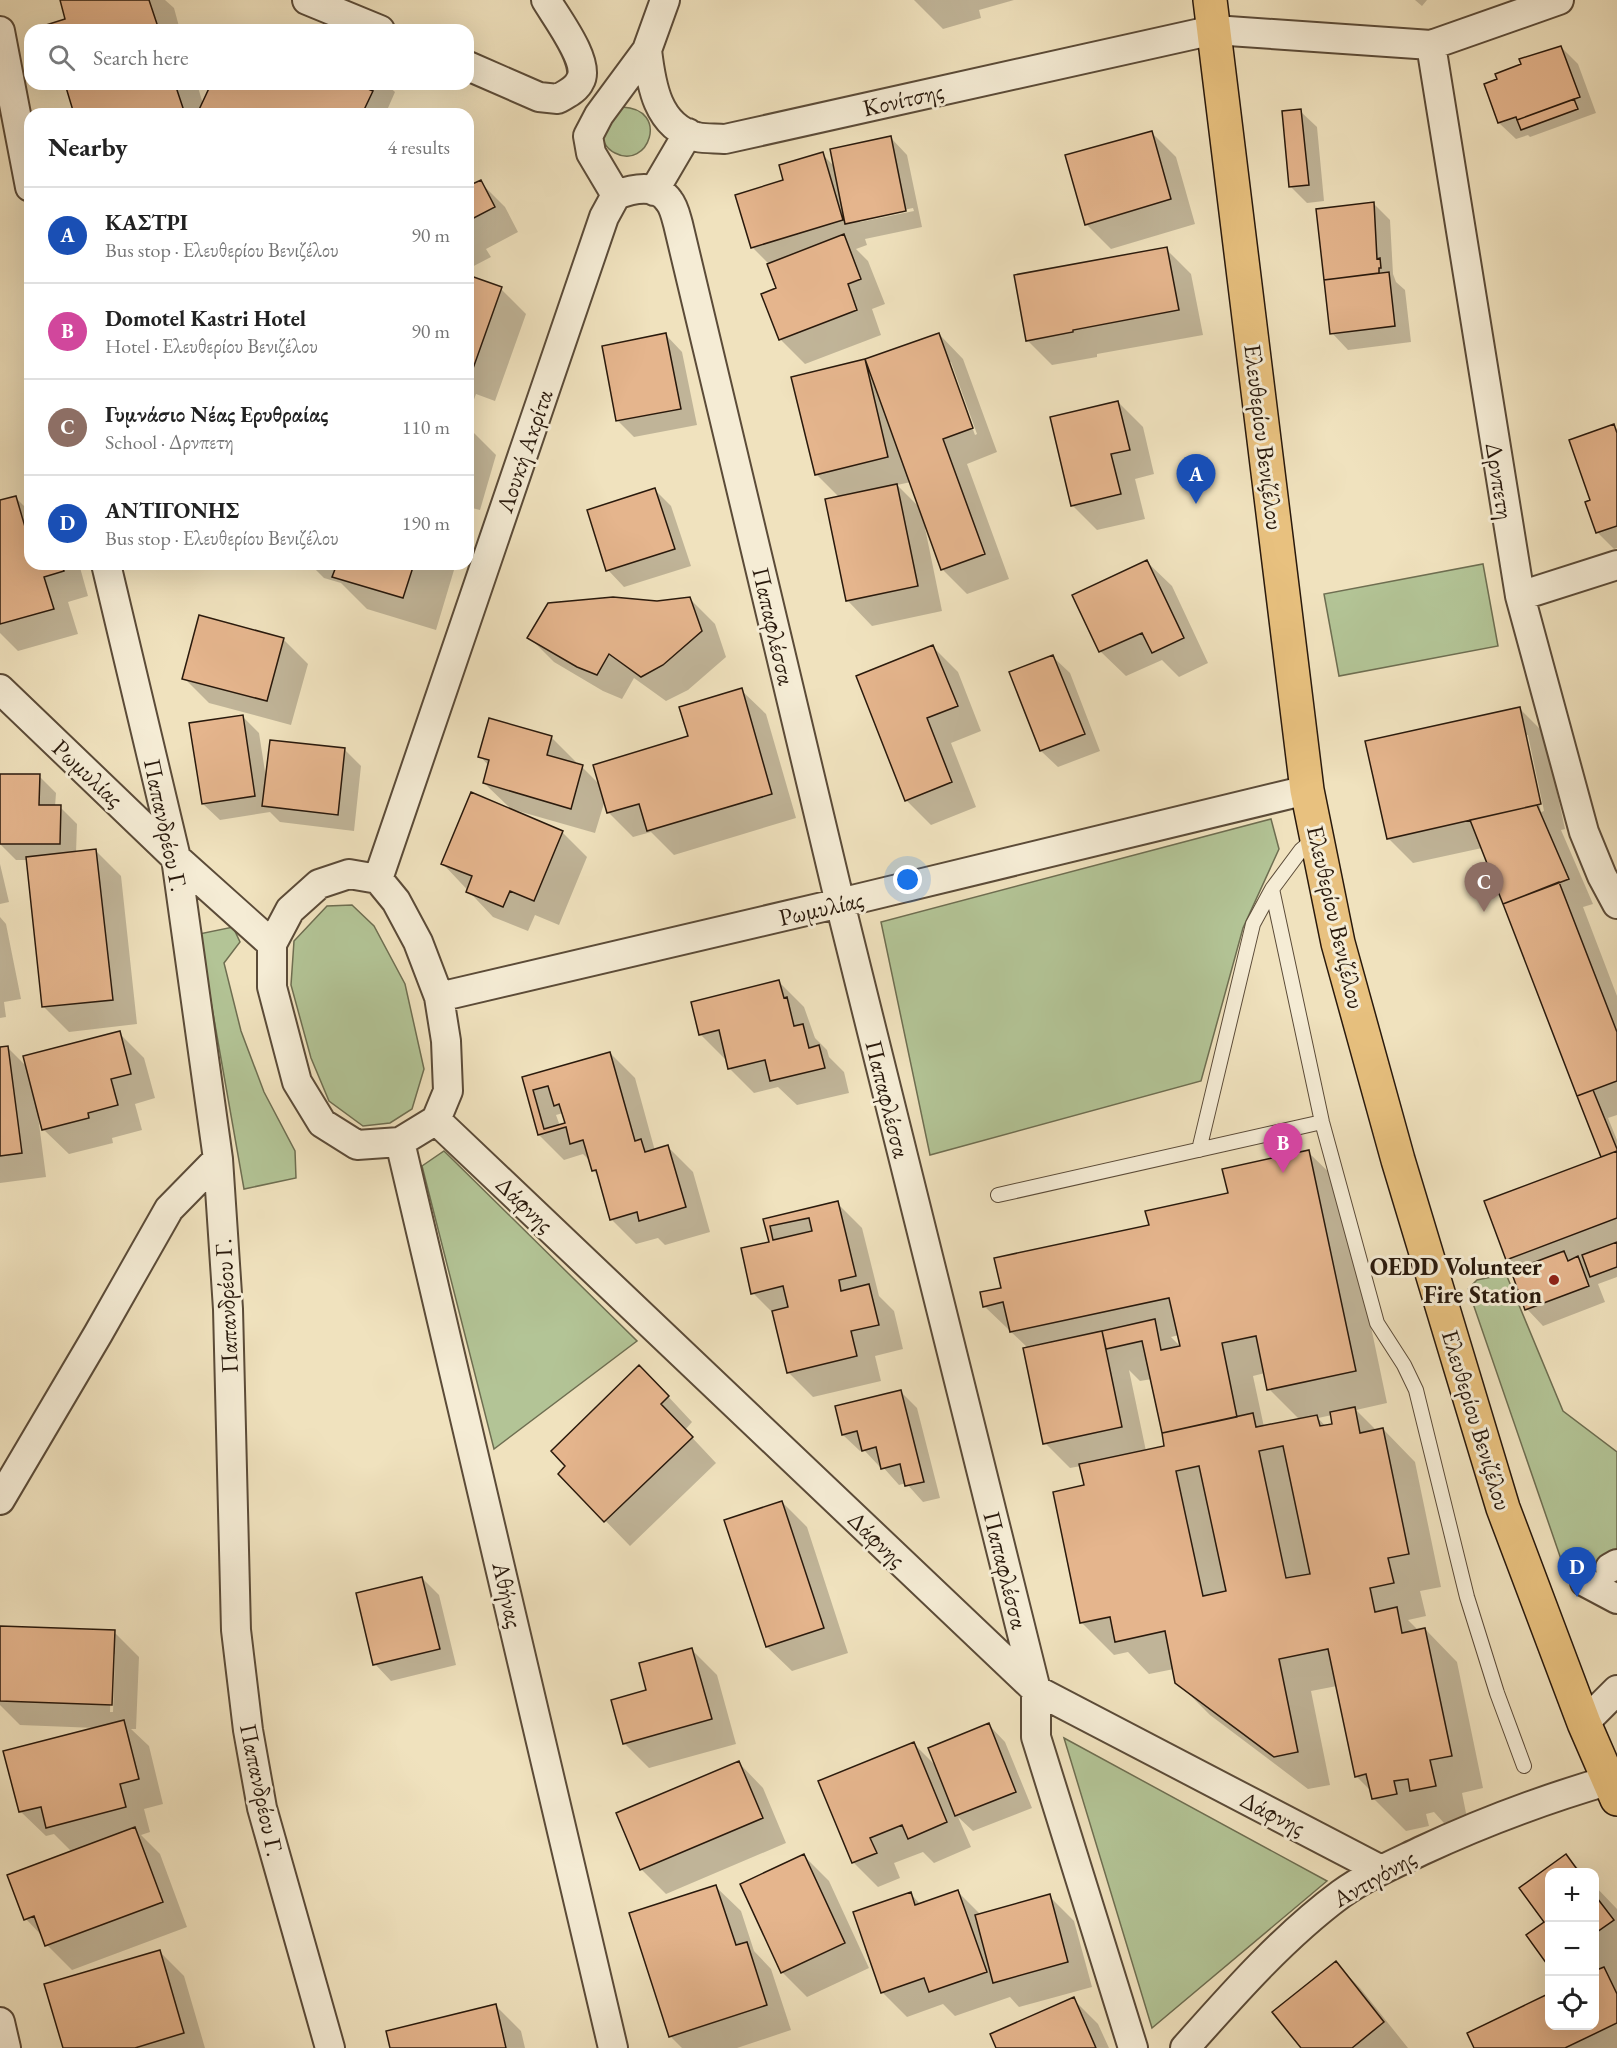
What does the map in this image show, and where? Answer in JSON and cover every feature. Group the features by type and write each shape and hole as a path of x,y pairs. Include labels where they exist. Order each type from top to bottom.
{"main road":[{"name":"Ελευθερίου Βενιζέλου","path":"1212,15 1307,790 1338,943 1398,1160 1503,1508 1584,1722 1615,1786"}],"street":[{"path":"306,0 365,24"},
{"path":"474,69 539,97 558,99 574,89 582,79 582,65 568,35 546,0"},
{"path":"664,0 647,51 603,109 588,136 591,153 616,195 636,188 654,191 688,133"},
{"path":"1431,45 1559,0"},
{"name":"Κονίτσης","path":"647,51 652,87 657,102 667,116 681,131 697,137 725,139 1212,15 1431,45"},
{"path":"0,31 24,157"},
{"name":"Δρνπετη","path":"1431,45 1520,596 1584,832 1602,876 1617,904"},
{"path":"574,89 603,109"},
{"name":"Παπαφλέσσα","path":"654,191 669,200 678,224 840,903 1036,1690 1036,1737 1133,2048"},
{"name":"Λουκή Ακρίτα","path":"378,879 604,217 616,195"},
{"path":"1520,596 1617,565"},
{"name":"Παπανδρέου Γ.","path":"107,570 176,858 218,1159 228,1309 236,1630 248,1730 262,1808 330,2048"},
{"name":"Ρωμυλίας","path":"0,689 176,858 272,944"},
{"name":"Ρωμυλίας","path":"439,997 1307,790"},
{"path":"349,874 378,879 396,901 418,942 439,997 446,1041 448,1091 436,1120 400,1142 357,1145 322,1123 297,1082 272,987 272,944 291,910 319,884 349,874"},
{"name":"Δάφνης","path":"436,1120 1036,1690 1381,1870"},
{"name":"Αθήνας","path":"400,1142 613,2048"},
{"path":"0,1500 169,1209 218,1159"},
{"path":"1585,1582 1617,1599"},
{"path":"1584,1722 1617,1690"},
{"name":"Αντιγόνης","path":"1185,2048 1225,2003 1307,1921 1343,1893 1381,1870 1499,1817 1554,1796 1615,1786"},
{"path":"0,2022 6,2048"}],"lane":[{"path":"1199,1150 1253,924 1272,889 1301,850 1316,836"},
{"path":"1272,889 1322,1122 1377,1323 1404,1365 1416,1390 1467,1597 1497,1693 1524,1766"},
{"path":"998,1195 1322,1122"}],"green space":[{"path":"622,107 637,110 646,118 650,127 645,147 637,154 627,156 615,153 604,141 601,131"},
{"path":"1483,564 1498,646 1339,676 1324,594"},
{"path":"1271,819 1279,849 1243,928 1201,1081 930,1155 881,922"},
{"path":"352,905 374,926 405,984 424,1069 412,1109 390,1123 363,1126 329,1101 311,1058 291,985 294,941 327,906"},
{"path":"233,927 240,942 224,963 241,1031 264,1092 295,1151 296,1178 244,1189 199,934"},
{"path":"444,1151 637,1341 494,1449 422,1166"},
{"path":"1506,1274 1563,1411 1617,1452 1617,1587 1579,1565 1562,1562 1468,1289 1477,1280"},
{"path":"1064,1738 1327,1881 1152,2028"}],"building":[{"path":"60,0 149,0 157,24 49,24 65,19"},
{"path":"1561,46 1580,97 1517,120 1516,117 1498,123 1484,84 1497,79 1495,74 1521,64 1519,59"},
{"path":"67,90 177,90 183,108 72,108"},
{"path":"208,90 373,91 365,108 200,108"},
{"path":"1574,99 1578,109 1521,130 1517,120"},
{"path":"1301,109 1309,185 1289,187 1282,111"},
{"path":"1152,131 1171,199 1085,225 1065,155"},
{"path":"891,136 906,211 845,224 830,149"},
{"path":"823,152 843,220 751,248 735,195 783,180 779,165"},
{"path":"481,180 495,207 474,218 474,183"},
{"path":"1374,202 1377,259 1380,258 1381,268 1379,268 1379,273 1324,280 1316,209"},
{"path":"844,234 861,279 848,284 857,310 779,340 761,294 776,288 767,264"},
{"path":"1167,247 1179,310 1026,341 1014,275"},
{"path":"1389,272 1395,326 1330,334 1324,280"},
{"path":"474,277 502,287 474,366"},
{"path":"666,333 681,409 616,421 602,346"},
{"path":"939,333 973,428 943,439 985,554 941,570 865,359"},
{"path":"865,359 888,457 815,475 791,377"},
{"path":"1118,401 1130,450 1111,454 1121,494 1071,506 1050,417"},
{"path":"1614,424 1617,433 1617,526 1596,533 1585,502 1590,500 1569,440"},
{"path":"897,484 918,586 846,601 825,499"},
{"path":"655,488 675,549 606,571 587,510"},
{"path":"16,496 24,523 24,570 64,571 44,577 54,609 0,624 0,500"},
{"path":"1147,560 1184,638 1152,653 1142,633 1099,652 1072,595"},
{"path":"335,570 412,570 403,598 332,577"},
{"path":"613,597 657,601 690,597 702,631 663,665 641,677 609,654 597,675 577,667 527,638 548,603"},
{"path":"199,615 284,638 267,701 182,679"},
{"path":"933,645 958,706 927,718 952,782 905,801 856,676"},
{"path":"1053,655 1085,734 1040,751 1009,672"},
{"path":"742,688 772,794 647,831 639,804 607,813 593,765 688,736 679,707"},
{"path":"1520,707 1541,804 1387,839 1365,741"},
{"path":"243,715 255,796 202,804 189,723"},
{"path":"489,718 552,736 547,755 583,765 571,809 483,783 489,760 478,757"},
{"path":"270,740 345,748 338,815 262,806"},
{"path":"0,774 40,774 39,805 61,805 60,844 0,844"},
{"path":"471,792 563,831 534,901 510,891 503,907 466,892 472,876 441,864"},
{"path":"1537,805 1569,879 1503,904 1470,820"},
{"path":"96,849 113,1000 42,1007 26,857"},
{"path":"1559,882 1617,1032 1617,1081 1577,1096 1503,904"},
{"path":"779,980 784,998 787,997 794,1026 803,1024 809,1048 819,1045 825,1068 770,1081 765,1060 728,1069 719,1030 699,1035 691,1002"},
{"path":"120,1031 131,1074 111,1079 118,1105 88,1113 89,1118 42,1130 23,1056"},
{"path":"8,1046 22,1153 0,1156 0,1047"},
{"path":"610,1052 635,1141 641,1139 645,1152 668,1145 686,1207 639,1221 637,1212 610,1220 596,1170 592,1171 583,1140 570,1144 566,1127 538,1135 522,1077","holes":["548,1086 554,1106 559,1104 565,1123 544,1129 533,1090"]},
{"path":"1593,1090 1617,1149 1601,1157 1577,1096"},
{"path":"1309,1150 1356,1371 1267,1390 1256,1336 1222,1343 1237,1417 1162,1433 1142,1341 1106,1349 1102,1331 1155,1319 1161,1350 1180,1346 1169,1298 1010,1332 1003,1302 983,1307 980,1292 1001,1288 994,1258 1149,1225 1145,1211 1228,1193 1222,1169"},
{"path":"1617,1151 1617,1218 1506,1260 1484,1201"},
{"path":"838,1201 856,1276 839,1280 841,1291 869,1284 879,1325 851,1331 857,1356 787,1373 772,1311 788,1307 783,1286 751,1294 741,1248 769,1242 763,1219","holes":["809,1218 812,1231 773,1240 770,1226"]},
{"path":"1617,1242 1617,1267 1590,1277 1582,1255"},
{"path":"1564,1251 1568,1261 1578,1256 1589,1286 1525,1310 1511,1271"},
{"path":"1102,1331 1122,1427 1043,1444 1023,1348"},
{"path":"639,1365 669,1396 661,1404 693,1437 604,1522 558,1474 565,1466 551,1451"},
{"path":"901,1390 924,1482 905,1486 900,1464 881,1469 876,1447 862,1451 857,1431 842,1435 835,1406"},
{"path":"1355,1407 1360,1433 1383,1428 1409,1554 1388,1558 1394,1583 1370,1588 1375,1612 1397,1607 1402,1633 1425,1628 1452,1756 1430,1760 1436,1786 1410,1791 1408,1779 1394,1781 1397,1794 1372,1799 1366,1774 1355,1777 1328,1649 1279,1659 1298,1752 1274,1757 1175,1683 1165,1631 1115,1642 1110,1617 1080,1623 1053,1492 1084,1485 1079,1464 1164,1446 1162,1433 1253,1413 1256,1427 1317,1415 1320,1426 1332,1424 1330,1412","holes":["1283,1446 1310,1574 1286,1578 1259,1451","1199,1466 1226,1591 1203,1596 1176,1471"]},
{"path":"782,1501 824,1628 766,1647 724,1520"},
{"path":"422,1577 440,1649 373,1665 356,1593"},
{"path":"0,1626 115,1630 112,1705 0,1701"},
{"path":"692,1648 712,1719 623,1744 611,1700 646,1690 639,1663"},
{"path":"124,1720 139,1779 120,1784 126,1807 46,1828 41,1807 19,1812 3,1751"},
{"path":"989,1723 1016,1792 955,1816 928,1748"},
{"path":"914,1742 947,1822 908,1839 902,1825 870,1838 877,1853 852,1863 818,1781"},
{"path":"739,1761 763,1818 640,1870 616,1813"},
{"path":"135,1827 163,1902 45,1946 34,1916 24,1920 7,1875"},
{"path":"804,1854 845,1943 781,1973 740,1884"},
{"path":"1566,1854 1576,1868 1547,1868"},
{"path":"1545,1869 1545,1961 1526,1935 1544,1922 1519,1888"},
{"path":"716,1885 736,1945 747,1942 767,2005 669,2037 629,1913"},
{"path":"958,1890 987,1972 929,1992 924,1978 881,1993 853,1912 911,1892 915,1905"},
{"path":"1050,1894 1068,1962 993,1983 975,1915"},
{"path":"1599,1900 1614,1920 1599,1930"},
{"path":"160,1950 184,2033 135,2048 63,2048 44,1984"},
{"path":"1336,1961 1384,2022 1352,2048 1301,2048 1272,2012"},
{"path":"1604,1967 1617,1994 1617,2023 1565,2048 1474,2048 1467,2033 1545,1995 1545,2030 1599,2030 1599,1969"},
{"path":"1074,1997 1096,2048 996,2048 990,2034"},
{"path":"496,2004 506,2048 390,2048 386,2031"}],"place":[{"name":"ΚΑΣΤΡΙ","path":"1196,504"},
{"name":"Γυμνάσιο Νέας Ερυθραίας","path":"1484,912"},
{"name":"Domotel Kastri Hotel","path":"1283,1173"},
{"name":"OEDD Volunteer Fire Station","path":"1554,1280"},
{"name":"ΑΝΤΙΓΟΝΗΣ","path":"1577,1597"}]}
